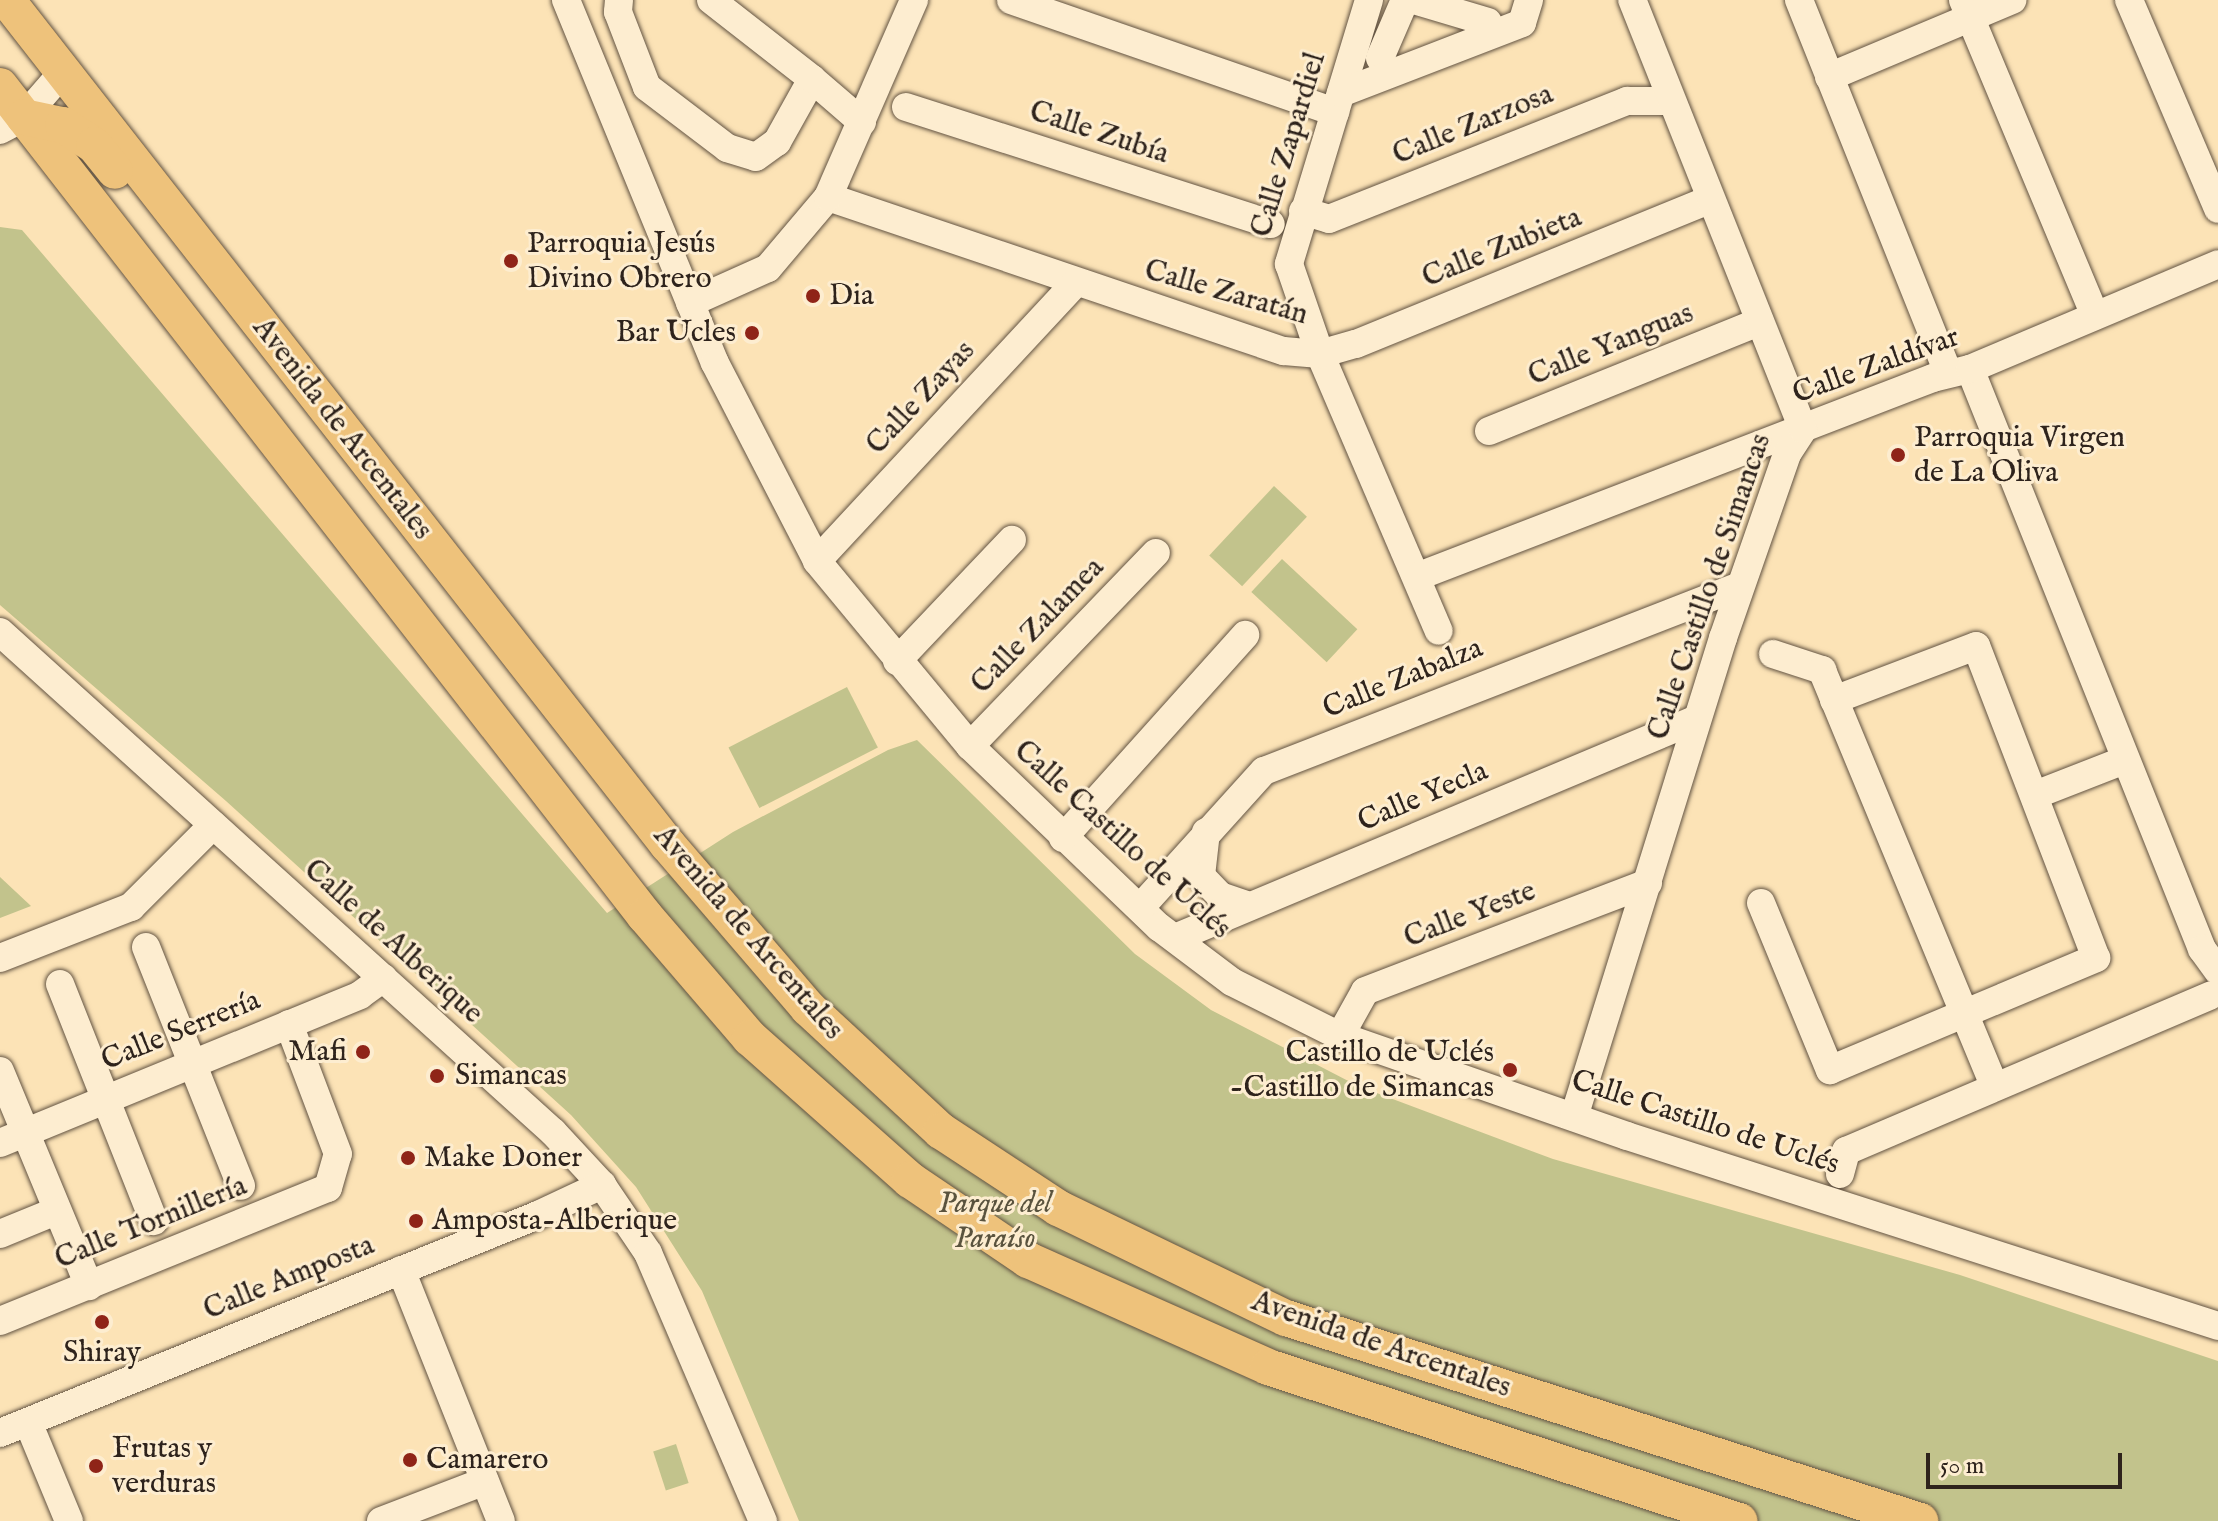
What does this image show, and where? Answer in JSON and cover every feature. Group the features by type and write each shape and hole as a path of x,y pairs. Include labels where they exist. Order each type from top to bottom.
{"main road":[{"name":"Avenida de Arcentales","path":"7,0 668,845 808,1008 941,1131 1058,1208 1286,1318 1920,1521"},
{"name":"Avenida de Arcentales","path":"0,86 12,123 645,916 750,1038 910,1180 1028,1260 1268,1367 1739,1521"},
{"path":"12,123 63,125 94,145 209,293 252,339 288,360"}],"street":[{"name":"Calle Castillo de Uclés","path":"566,0 690,303 745,426 817,561 970,746 1063,838 1175,938 1232,982 1340,1036 1574,1117 2218,1326"},
{"path":"619,0 618,12 647,87 727,148 756,157 777,142 812,79"},
{"path":"711,0 862,122"},
{"path":"690,303 768,268 828,197 914,0"},
{"path":"1011,0 1338,102 1522,23 1529,0"},
{"path":"1380,58 1405,0"},
{"path":"1414,0 1488,22"},
{"name":"Calle Castillo de Simancas","path":"1574,1117 1740,586 1787,454 1803,429 1709,200 1632,0"},
{"path":"1799,0 1829,77 2125,760 2216,989 1846,1151 1840,1174"},
{"path":"1829,77 1966,8 2012,0"},
{"path":"2129,0 2218,209"},
{"name":"Calle Zapardiel","path":"1320,354 1289,264 1367,1"},
{"path":"1966,8 2095,316"},
{"path":"12,123 63,72"},
{"name":"Calle Zarzosa","path":"1303,211 1329,219 1627,101 1671,101"},
{"name":"Calle Zubía","path":"906,107 1271,224"},
{"name":"Calle Zaratán","path":"828,197 1075,283 1284,351 1320,354 1419,576 1439,631"},
{"name":"Calle Zubieta","path":"1320,354 1709,200"},
{"name":"Calle Zaldívar","path":"1419,576 1959,371 2218,264"},
{"name":"Calle Zayas","path":"817,561 1075,283"},
{"name":"Calle Yanguas","path":"1489,431 1759,322"},
{"path":"897,661 1012,540"},
{"name":"Calle Zalamea","path":"970,746 1156,553"},
{"name":"Calle Zabalza","path":"1140,908 1264,771 1740,586"},
{"name":"Calle de Alberique","path":"0,632 553,1132 602,1185 648,1253 763,1521"},
{"path":"1063,838 1245,635"},
{"path":"1761,903 1830,1070 2096,958 1976,646 1834,700"},
{"path":"1773,654 1822,670 1995,1087"},
{"name":"Calle Yecla","path":"1175,938 1697,719"},
{"path":"2035,795 2125,760"},
{"path":"0,958 131,907 213,825"},
{"path":"1206,832 1201,876 1220,896 1249,906"},
{"name":"Calle Yeste","path":"1340,1036 1365,991 1648,883"},
{"path":"146,947 241,1186"},
{"name":"Calle Serrería","path":"12,1138 374,989 383,978"},
{"path":"60,984 154,1221"},
{"name":"Calle Tornillería","path":"0,1321 328,1188 338,1154 289,1024"},
{"path":"0,1071 12,1138 56,1211 89,1286"},
{"name":"Calle Amposta","path":"0,1433 602,1185"},
{"path":"0,1234 56,1211"},
{"path":"401,1270 501,1521"},
{"path":"28,1422 69,1521"},
{"path":"381,1521 485,1481"}],"green space":[{"name":"Parque del Paraíso","path":"0,227 22,230 607,913 733,832 888,750 917,740 1135,954 1211,1010 1358,1086 1553,1159 1960,1275 2218,1361 2218,1521 799,1521 702,1291 636,1187 571,1115 226,801 0,605"},
{"path":"1274,486 1307,517 1242,586 1209,555"},
{"path":"1282,559 1357,629 1327,662 1251,592"},
{"path":"847,687 878,748 759,808 728,747"},
{"path":"0,877 31,906 0,918"},
{"path":"676,1444 689,1483 666,1490 653,1451"}],"place":[{"name":"Parroquia Jesús Divino Obrero","path":"511,261"},
{"name":"Dia","path":"813,296"},
{"name":"Bar Ucles","path":"752,333"},
{"name":"Parroquia Virgen de La Oliva","path":"1898,455"},
{"name":"Mafi","path":"363,1052"},
{"name":"Castillo de Uclés -Castillo de Simancas","path":"1510,1070"},
{"name":"Simancas","path":"437,1076"},
{"name":"Make Doner","path":"408,1158"},
{"name":"Amposta-Alberique","path":"416,1221"},
{"name":"Shiray","path":"102,1322"},
{"name":"Camarero","path":"410,1460"},
{"name":"Frutas y verduras","path":"96,1466"}]}
